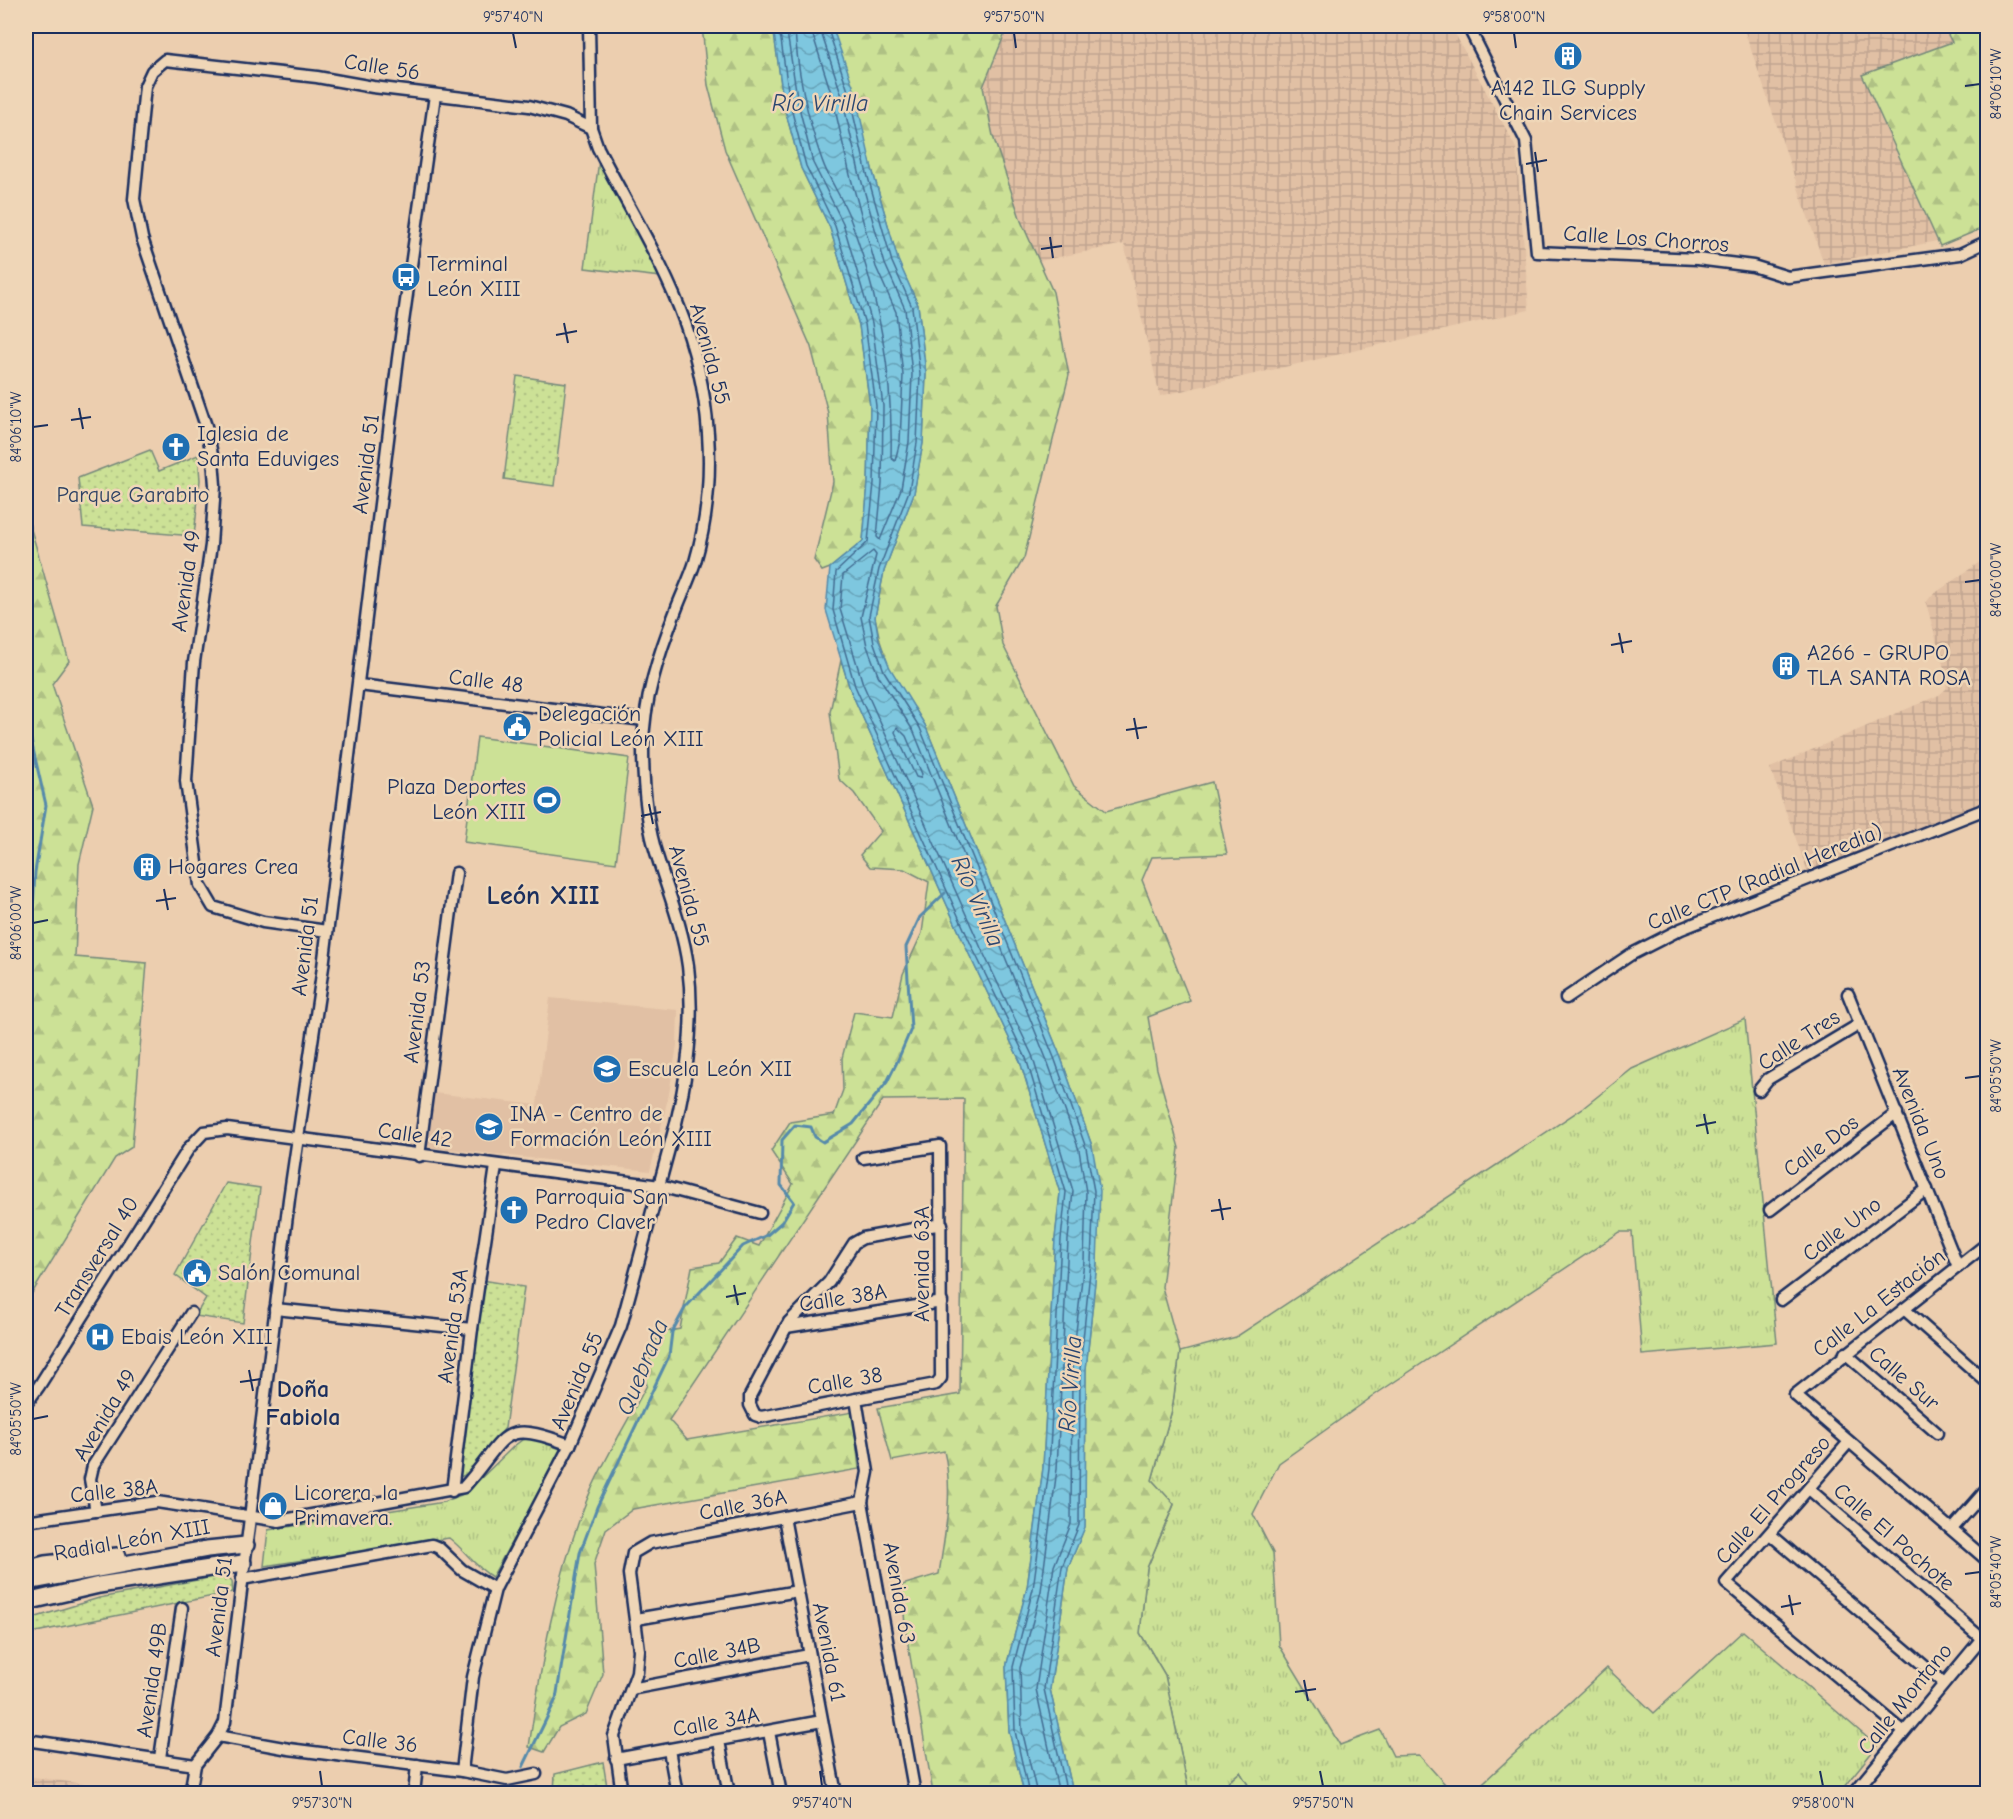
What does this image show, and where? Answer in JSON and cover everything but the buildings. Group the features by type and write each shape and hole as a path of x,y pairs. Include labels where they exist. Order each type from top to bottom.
{"highway":[{"name":"Radial León XIII","path":"26,1582 207,1549 246,1545"},
{"path":"26,1569 105,1557 207,1549"},
{"name":"Radial León XIII","path":"26,1602 99,1585 242,1571"},
{"path":"26,1611 99,1585"}],"street":[{"name":"Avenida 55","path":"462,1771 473,1677 495,1589 570,1445 621,1326 684,1092 690,1038 688,968 682,936 657,857 646,809 644,720 657,668 695,563 705,511 709,453 705,397 680,308 598,148 591,128 590,26"},
{"name":"Calle Los Chorros","path":"1468,26 1526,141 1537,252 1697,259 1753,267 1788,277 1960,254 1988,241"},
{"name":"Calle 56","path":"165,60 317,76 435,95 529,106 566,117 591,128"},
{"name":"Avenida 49","path":"165,60 152,71 145,86 134,199 142,238 206,426 213,459 215,485 212,545 194,662 186,782 200,885 213,907 263,922 327,931"},
{"name":"Avenida 51","path":"190,1794 195,1765 218,1736 225,1722 275,1309 359,685 398,358 435,95"},
{"name":"Calle 48","path":"359,685 644,720"},
{"name":"Calle CTP (Radial Heredia)","path":"1566,998 1630,955 1681,929 1988,808"},
{"name":"Avenida 53","path":"420,1155 456,873"},
{"name":"Avenida Uno","path":"1848,994 1958,1267"},
{"name":"Calle Tres","path":"1759,1090 1768,1079 1860,1024"},
{"name":"Calle Dos","path":"1770,1210 1897,1113"},
{"name":"Calle 42","path":"204,1132 227,1129 660,1186 760,1213"},
{"name":"Transversal 40","path":"26,1404 189,1148 204,1132"},
{"name":"Avenida 63A","path":"863,1158 937,1144 940,1147 942,1224 940,1381"},
{"name":"Avenida 53A","path":"452,1491 472,1329 496,1166"},
{"name":"Calle Uno","path":"1781,1299 1927,1189"},
{"path":"786,1327 829,1282 854,1243 863,1238 942,1224"},
{"name":"Calle La Estación","path":"1849,1442 1794,1395 1988,1243"},
{"name":"Calle 38A","path":"786,1327 942,1302"},
{"path":"275,1309 472,1329"},
{"path":"1904,1309 1988,1383"},
{"name":"Avenida 49","path":"96,1511 90,1479 93,1466 191,1313"},
{"name":"Calle 38","path":"786,1327 750,1396 750,1405 755,1415 761,1417 936,1384 940,1381"},
{"name":"Calle Sur","path":"1845,1353 1937,1432"},
{"name":"Avenida 63","path":"856,1399 868,1472 862,1502 915,1794"},
{"name":"Calle 38A","path":"26,1521 157,1502 279,1521 464,1487 509,1435 522,1431 538,1432 570,1445"},
{"path":"1849,1442 1988,1561"},
{"name":"Calle El Progreso","path":"1849,1442 1726,1583 1903,1731"},
{"path":"1952,1529 1988,1488"},
{"name":"Calle El Pochote","path":"1809,1489 1984,1634"},
{"name":"Calle 36A","path":"636,1619 629,1574 633,1553 650,1543 862,1502"},
{"name":"Avenida 61","path":"784,1517 836,1794"},
{"path":"1770,1534 1943,1682"},
{"path":"242,1571 432,1545 439,1548 462,1570 495,1589"},
{"path":"622,1794 616,1760 615,1730 632,1689 639,1650 636,1619 798,1592"},
{"name":"Avenida 49B","path":"160,1758 182,1608"},
{"name":"Calle Montano","path":"1853,1794 1984,1634"},
{"name":"Calle 34B","path":"632,1689 809,1655"},
{"name":"Calle 34A","path":"616,1760 822,1721"},
{"path":"770,1732 781,1794"},
{"name":"Calle 36","path":"218,1736 289,1749 462,1771 507,1780 536,1774"},
{"path":"26,1740 160,1758 195,1765"},
{"path":"720,1741 729,1794"},
{"path":"669,1750 677,1794"},
{"path":"414,1794 417,1765"}],"shaded area":[{"path":"1008,26 1451,26 1516,148 1529,310 1160,396 1124,244 1039,261 1021,221 993,136 983,87"},
{"path":"1743,26 1943,26 1953,41 1862,75 1937,241 1824,264"},
{"path":"1987,557 1987,802 1808,872 1770,768 1939,695 1946,689 1947,679 1926,603 1931,596"},
{"name":"Escuela León XII","path":"550,998 678,1010 677,1045 669,1094 650,1171 428,1147 434,1093 537,1105"},
{"path":"26,1776 148,1793 26,1793"}],"green space":[{"path":"702,26 773,26 784,106 801,168 830,228 859,325 870,406 868,483 863,541 830,568 822,571 814,560 833,482 828,413 811,347 725,150 708,85"},
{"path":"832,26 1008,26 983,87 993,136 1021,221 1053,292 1069,375 1024,558 996,606 1003,645 1074,786 1106,811 1212,782 1227,854 1152,857 1142,880 1190,1001 1148,1017 1157,1069 1179,1148 1162,1287 1180,1352 1172,1410 1152,1480 1174,1504 1147,1568 1140,1633 1165,1675 1189,1793 1073,1793 1050,1689 1068,1568 1085,1526 1086,1369 1097,1262 1092,1146 1061,1058 925,725 889,668 880,641 875,617 884,571 914,493 923,443 926,374 918,305 898,261"},
{"path":"1943,26 1987,26 1988,226 1940,246 1862,75 1952,42"},
{"path":"599,160 603,168 661,277 585,268"},
{"path":"517,376 566,383 554,486 504,479"},
{"name":"Parque Garabito","path":"150,450 159,471 198,455 200,480 194,536 83,527 78,478"},
{"path":"26,512 69,661 52,684 93,805 79,864 75,957 147,963 132,1147 115,1158 26,1303 26,869 29,827 26,799"},
{"path":"841,660 850,689 969,954 1020,1061 1060,1193 1055,1239 1043,1468 1027,1588 1006,1667 1009,1731 1024,1793 933,1793 905,1626 902,1585 939,1574 948,1512 947,1466 944,1451 892,1461 878,1408 960,1394 964,1099 883,1100 669,1420 687,1440 853,1412 859,1469 633,1509 606,1529 594,1564 603,1674 586,1714 559,1727 544,1752 529,1747 550,1623 575,1532 599,1472 647,1385 644,1377 659,1333 680,1329 692,1267 719,1263 737,1238 759,1246 793,1184 771,1151 790,1122 834,1115 843,1090 842,1058 854,1012 893,1017 903,974 922,933 929,882 904,869 870,867 860,855 881,831 854,793 839,779 830,712"},
{"name":"Plaza Deportes León XIII","path":"477,737 629,758 616,863 464,842"},
{"path":"1745,1019 1777,1343 1642,1355 1632,1232 1620,1232 1379,1392 1279,1463 1253,1514 1273,1553 1279,1645 1340,1745 1380,1730 1393,1756 1419,1755 1453,1793 1253,1793 1240,1772 1216,1793 1189,1793 1165,1675 1140,1633 1147,1568 1174,1505 1152,1480 1172,1410 1180,1352 1236,1337 1583,1108 1632,1069"},
{"path":"226,1183 260,1188 243,1323 195,1316 206,1298 175,1275"},
{"path":"482,1280 524,1287 505,1428 471,1472 456,1479"},
{"path":"531,1438 563,1450 492,1577 449,1538 264,1566 268,1530 444,1502 463,1494 514,1446 522,1440"},
{"path":"219,1576 228,1577 232,1581 233,1592 26,1634 26,1622 30,1619 99,1598"},
{"path":"1743,1631 1877,1746 1839,1793 1472,1793 1607,1668 1654,1713"},
{"path":"603,1762 608,1793 554,1793 555,1774"},
{"path":"1240,1772 1253,1793 1216,1793"}],"water":[{"name":"Río Virilla","path":"773,26 832,26 854,89 872,169 898,260 918,305 926,374 923,443 914,493 884,571 875,617 879,641 890,668 925,725 1061,1058 1092,1146 1100,1191 1097,1262 1086,1369 1085,1527 1068,1568 1050,1689 1073,1793 1024,1793 1009,1731 1006,1667 1027,1588 1043,1468 1055,1239 1060,1193 1020,1061 969,954 850,689 826,610 830,568 863,541 868,483 870,406 859,325 830,228 801,168 784,106"}],"waterway":[{"path":"26,719 46,805 35,872 32,928 26,936"},
{"name":"Quebrada","path":"523,1767 556,1699 580,1553 597,1507 669,1356 672,1332 685,1308 743,1246 767,1235 782,1222 794,1202 781,1185 782,1140 795,1125 811,1127 815,1137 823,1142 853,1124 887,1082 911,1029 906,947 920,917 945,893"}],"railway":[{"path":"1979,1794 1988,1780"}],"place":[{"name":"A142 ILG Supply Chain Services","path":"1568,56"},
{"name":"Terminal León XIII","path":"406,277"},
{"name":"Iglesia de Santa Eduviges","path":"176,447"},
{"name":"A266 - GRUPO TLA SANTA ROSA","path":"1786,666"},
{"name":"Delegación Policial León XIII","path":"517,727"},
{"name":"Plaza Deportes León XIII","path":"547,800"},
{"name":"Hogares Crea","path":"147,867"},
{"name":"Escuela León XII","path":"607,1069"},
{"name":"INA - Centro de Formación León XIII","path":"489,1127"},
{"name":"Parroquia San Pedro Claver","path":"514,1210"},
{"name":"Salón Comunal","path":"197,1273"},
{"name":"Ebais León XIII","path":"100,1337"},
{"name":"Licorera, la Primavera.","path":"273,1506"}],"district":[{"name":"León XIII","path":"543,896"},
{"name":"Doña Fabiola","path":"303,1403"}]}
